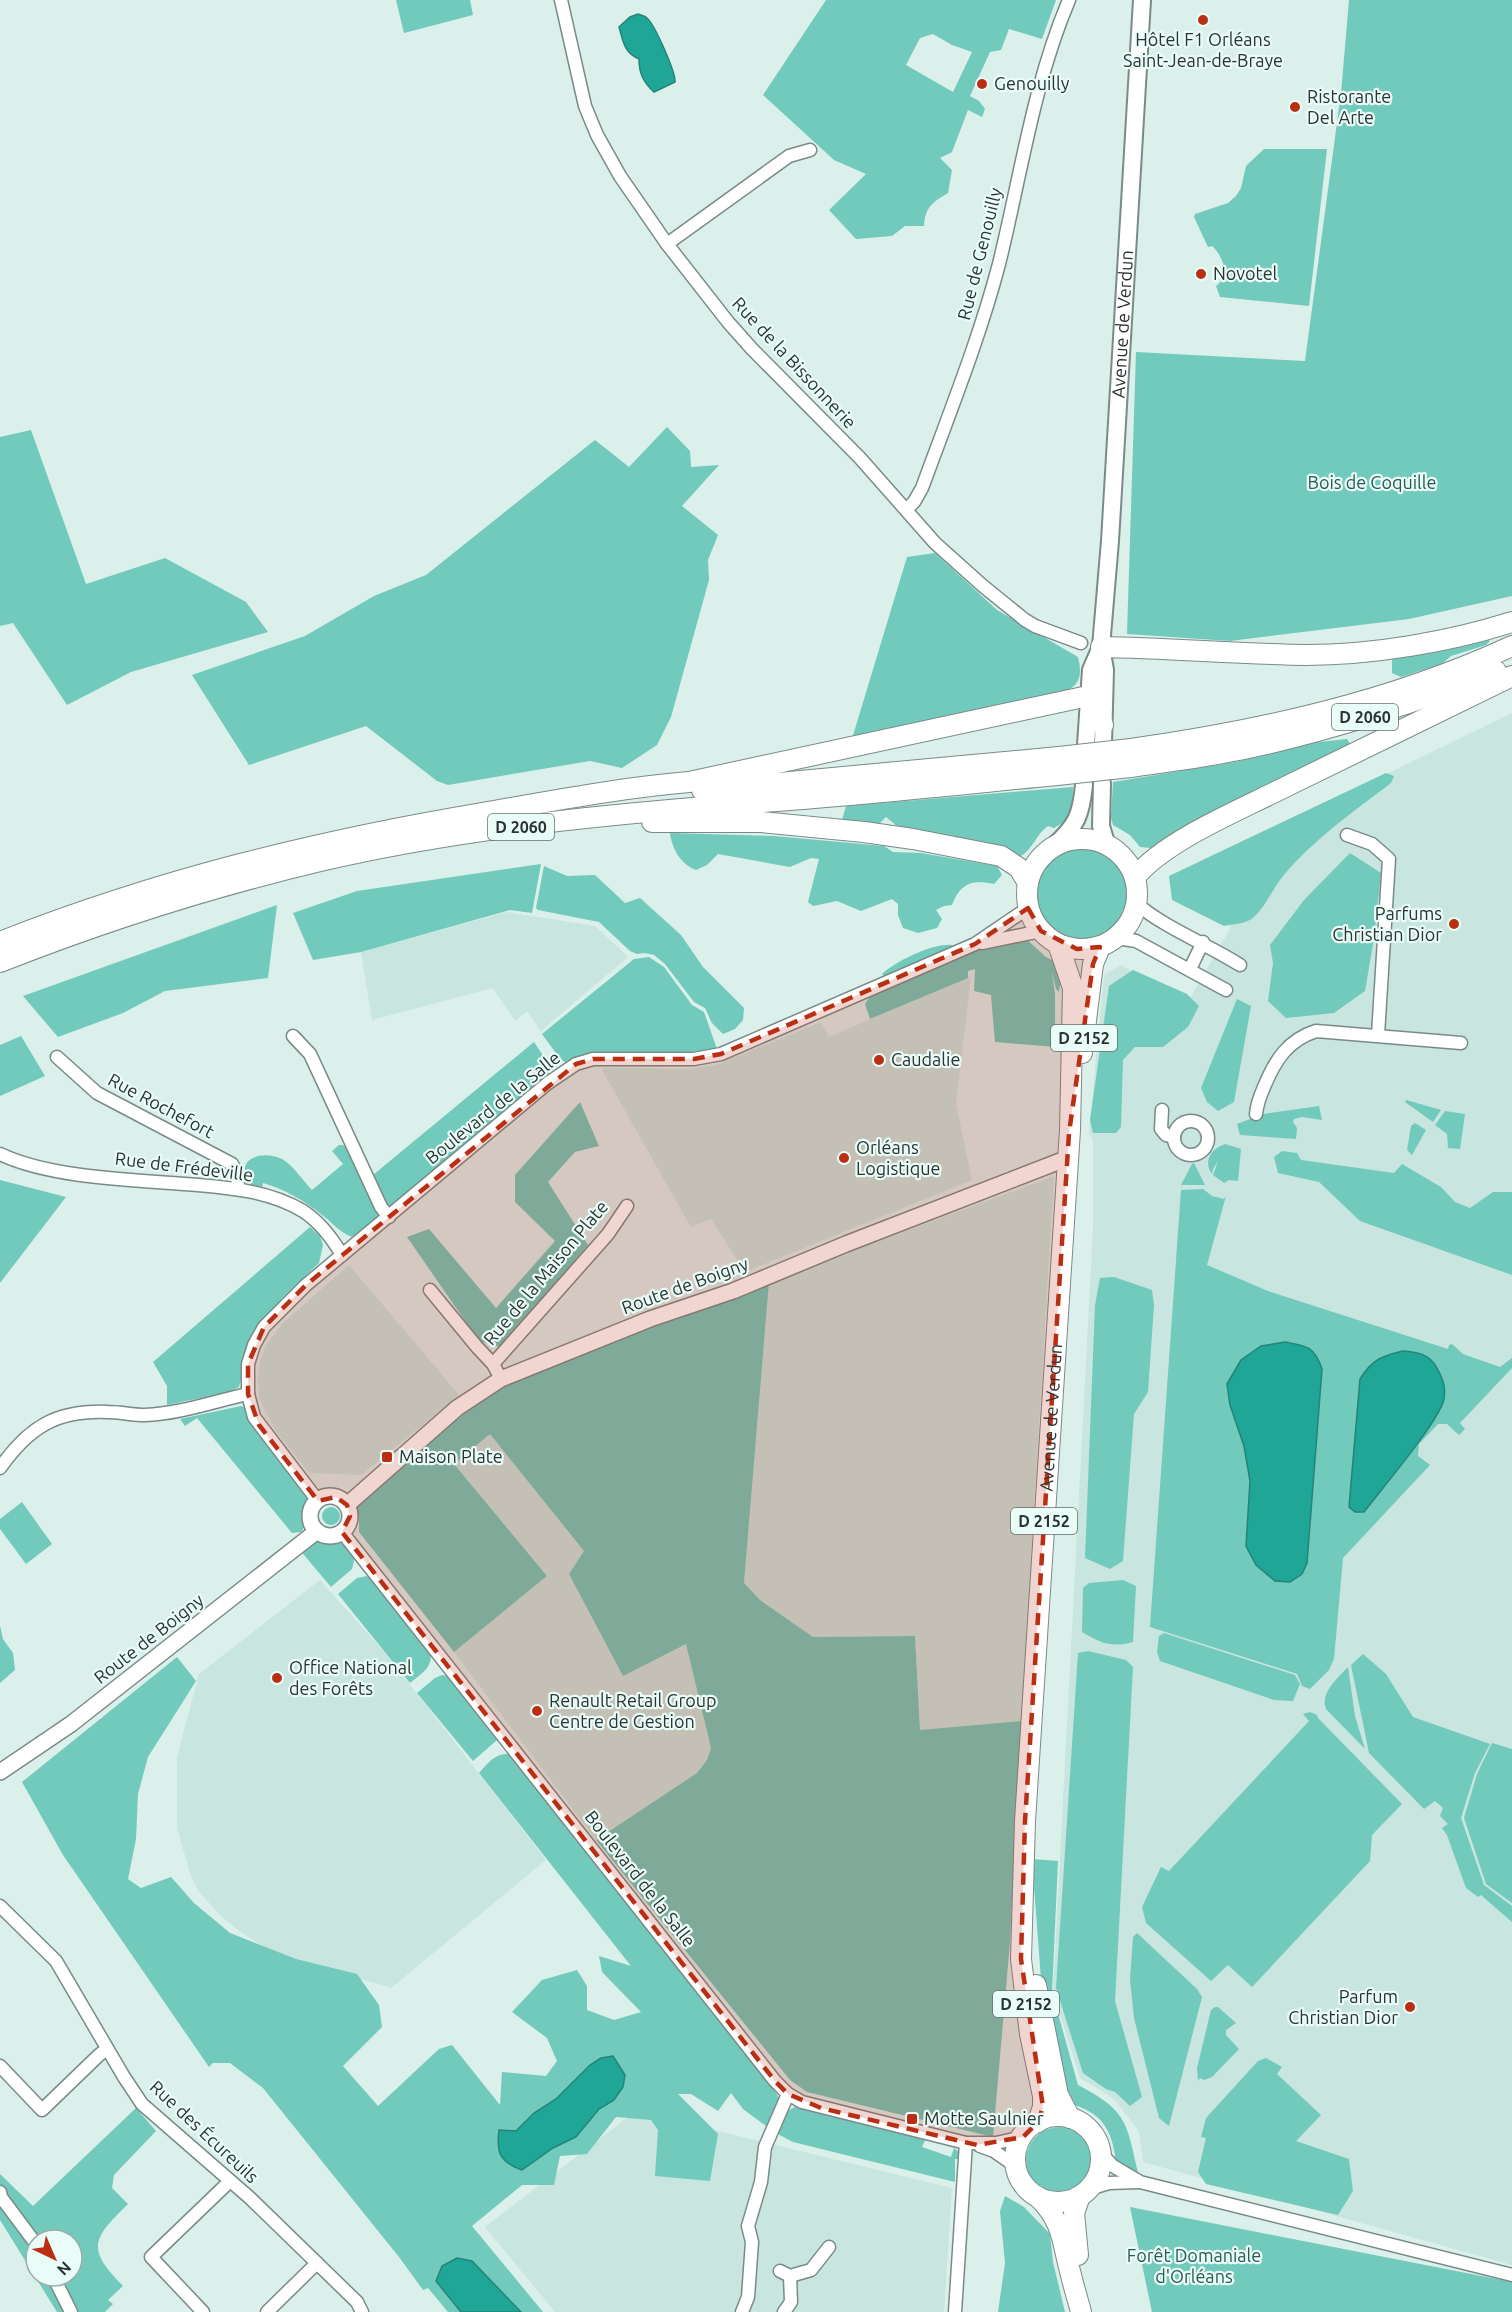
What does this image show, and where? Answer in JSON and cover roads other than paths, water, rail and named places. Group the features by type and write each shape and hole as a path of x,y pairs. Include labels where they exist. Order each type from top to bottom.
{"main road":[{"name":"Avenue de Verdun","path":"1103,734 1105,670 1101,647 1110,540 1142,0"},
{"path":"1101,647 1306,655 1415,645 1512,622"},
{"name":"D 2060","path":"1131,758 1339,709 1438,676 1512,646"},
{"name":"Avenue de Verdun","path":"1086,745 1091,670 1101,647"},
{"name":"D 2060","path":"0,962 182,897 322,860 444,837 652,810 872,793 1058,766 1131,758 1213,755 1337,725 1425,698 1512,664"},
{"path":"1136,876 1164,851 1246,807 1512,676"},
{"path":"482,813 625,788 700,779 1088,696 1094,703 1103,734"},
{"name":"D 2060","path":"0,942 102,904 239,863 409,825 482,813 595,800 1058,766"},
{"path":"1102,783 1101,826 1106,843"},
{"path":"1054,846 1070,839 1087,838 1106,843 1125,857 1136,876 1137,904 1130,923 1108,942 1077,949 1058,944 1041,932 1028,908 1028,883 1033,868 1042,855 1070,832 1078,819 1084,785"},
{"path":"527,826 591,826 644,822 761,822 864,832 1000,856 1019,868 1028,883"},
{"name":"Avenue de Verdun","path":"1070,1130 1079,1088 1093,964 1108,942"},
{"name":"Avenue de Verdun","path":"1038,2122 1043,2107 1043,2096 1029,2034 1021,1959 1025,1821 1070,1130 1073,988 1058,944"},
{"name":"Avenue de Verdun","path":"1023,1884 1038,1996 1049,2055 1058,2095 1070,2118"},
{"path":"1082,2312 1070,2274 1060,2225 1050,2209 1029,2191 1019,2178 1015,2160 1018,2143 1032,2126 1045,2119 1059,2116 1080,2122 1091,2131 1098,2141 1101,2153 1100,2174 1085,2192 1074,2213 1079,2264 1092,2312"},
{"path":"1039,2198 1052,2202 1070,2201 1085,2192"}],"street":[{"name":"Rue de la Bissonnerie","path":"561,0 585,106 597,135 620,176 667,244 728,322 752,350 860,458 935,543 1008,607 1035,626 1081,643"},
{"name":"Rue de Genouilly","path":"907,509 922,488 987,306 1040,83 1054,36 1069,0"},
{"path":"667,244 789,156 810,150"},
{"path":"1347,835 1372,844 1389,859 1378,1035"},
{"path":"1137,904 1151,916 1203,942 1240,965"},
{"name":"Boulevard de la Salle","path":"318,1501 259,1425 254,1417 248,1394 248,1364 254,1345 264,1327 306,1285 548,1083 576,1064 593,1059 693,1059 721,1054 975,944 1028,908"},
{"name":"Boulevard de la Salle","path":"975,944 1041,932"},
{"path":"1108,942 1136,941 1227,990"},
{"path":"1190,969 1203,942"},
{"path":"1256,1114 1257,1105 1273,1065 1282,1052 1301,1036 1316,1031 1461,1043"},
{"path":"293,1036 310,1054 381,1207 389,1217"},
{"name":"Rue Rochefort","path":"57,1057 97,1094 232,1164 237,1174 238,1188"},
{"path":"1162,1110 1161,1129 1166,1136 1174,1137"},
{"name":"Rue de Frédeville","path":"0,1154 40,1167 72,1173 238,1188 281,1200 304,1212 319,1224 342,1255"},
{"name":"Route de Boigny","path":"346,1505 457,1408 501,1379 650,1319 733,1291 846,1244 1068,1158"},
{"name":"Rue de la Maison Plate","path":"493,1364 608,1234 627,1206"},
{"path":"430,1290 493,1364 501,1379"},
{"path":"0,1468 16,1446 30,1433 37,1427 56,1419 82,1412 143,1415 166,1413 248,1394"},
{"path":"330,1496 336,1497 346,1505 349,1510 349,1522 342,1532 327,1536 317,1531 310,1517 318,1501 330,1496"},
{"name":"Route de Boigny","path":"0,1772 71,1724 317,1531"},
{"name":"Boulevard de la Salle","path":"342,1532 775,2081 788,2094 821,2108 994,2151 1017,2167"},
{"name":"Rue des Écureuils","path":"0,1906 56,1961 142,2104 230,2181 317,2263 357,2302 362,2312"},
{"path":"0,2066 42,2110 107,2049"},
{"path":"742,2312 748,2297 752,2242 748,2226 761,2182 765,2147 788,2094"},
{"name":"Boulevard de la Salle","path":"971,2144 996,2143 1023,2137"},
{"path":"955,2312 971,2144"},
{"path":"1101,2153 1113,2166 1140,2182"},
{"path":"203,2312 151,2257 230,2181"},
{"path":"1085,2192 1109,2183 1140,2182 1512,2275"},
{"path":"0,2192 1,2197 24,2228"},
{"path":"784,2312 791,2302 785,2273 810,2270 829,2247"},
{"path":"267,2312 317,2263"},
{"path":"59,2288 71,2312"}],"place":[{"name":"Hôtel F1 Orléans Saint-Jean-de-Braye","path":"1203,20"},
{"name":"Genouilly","path":"982,84"},
{"name":"Ristorante Del Arte","path":"1295,107"},
{"name":"Novotel","path":"1201,274"},
{"name":"Parfums Christian Dior","path":"1454,924"},
{"name":"Caudalie","path":"879,1060"},
{"name":"Orléans Logistique","path":"844,1158"},
{"name":"Maison Plate","path":"387,1457"},
{"name":"Office National des Forêts","path":"277,1678"},
{"name":"Renault Retail Group Centre de Gestion","path":"537,1711"},
{"name":"Parfum Christian Dior","path":"1410,2007"},
{"name":"Motte Saulnier","path":"912,2119"}],"park label":[{"name":"Bois de Coquille","path":"1372,483"},
{"name":"Forêt Domaniale d'Orléans","path":"1194,2266"}]}
